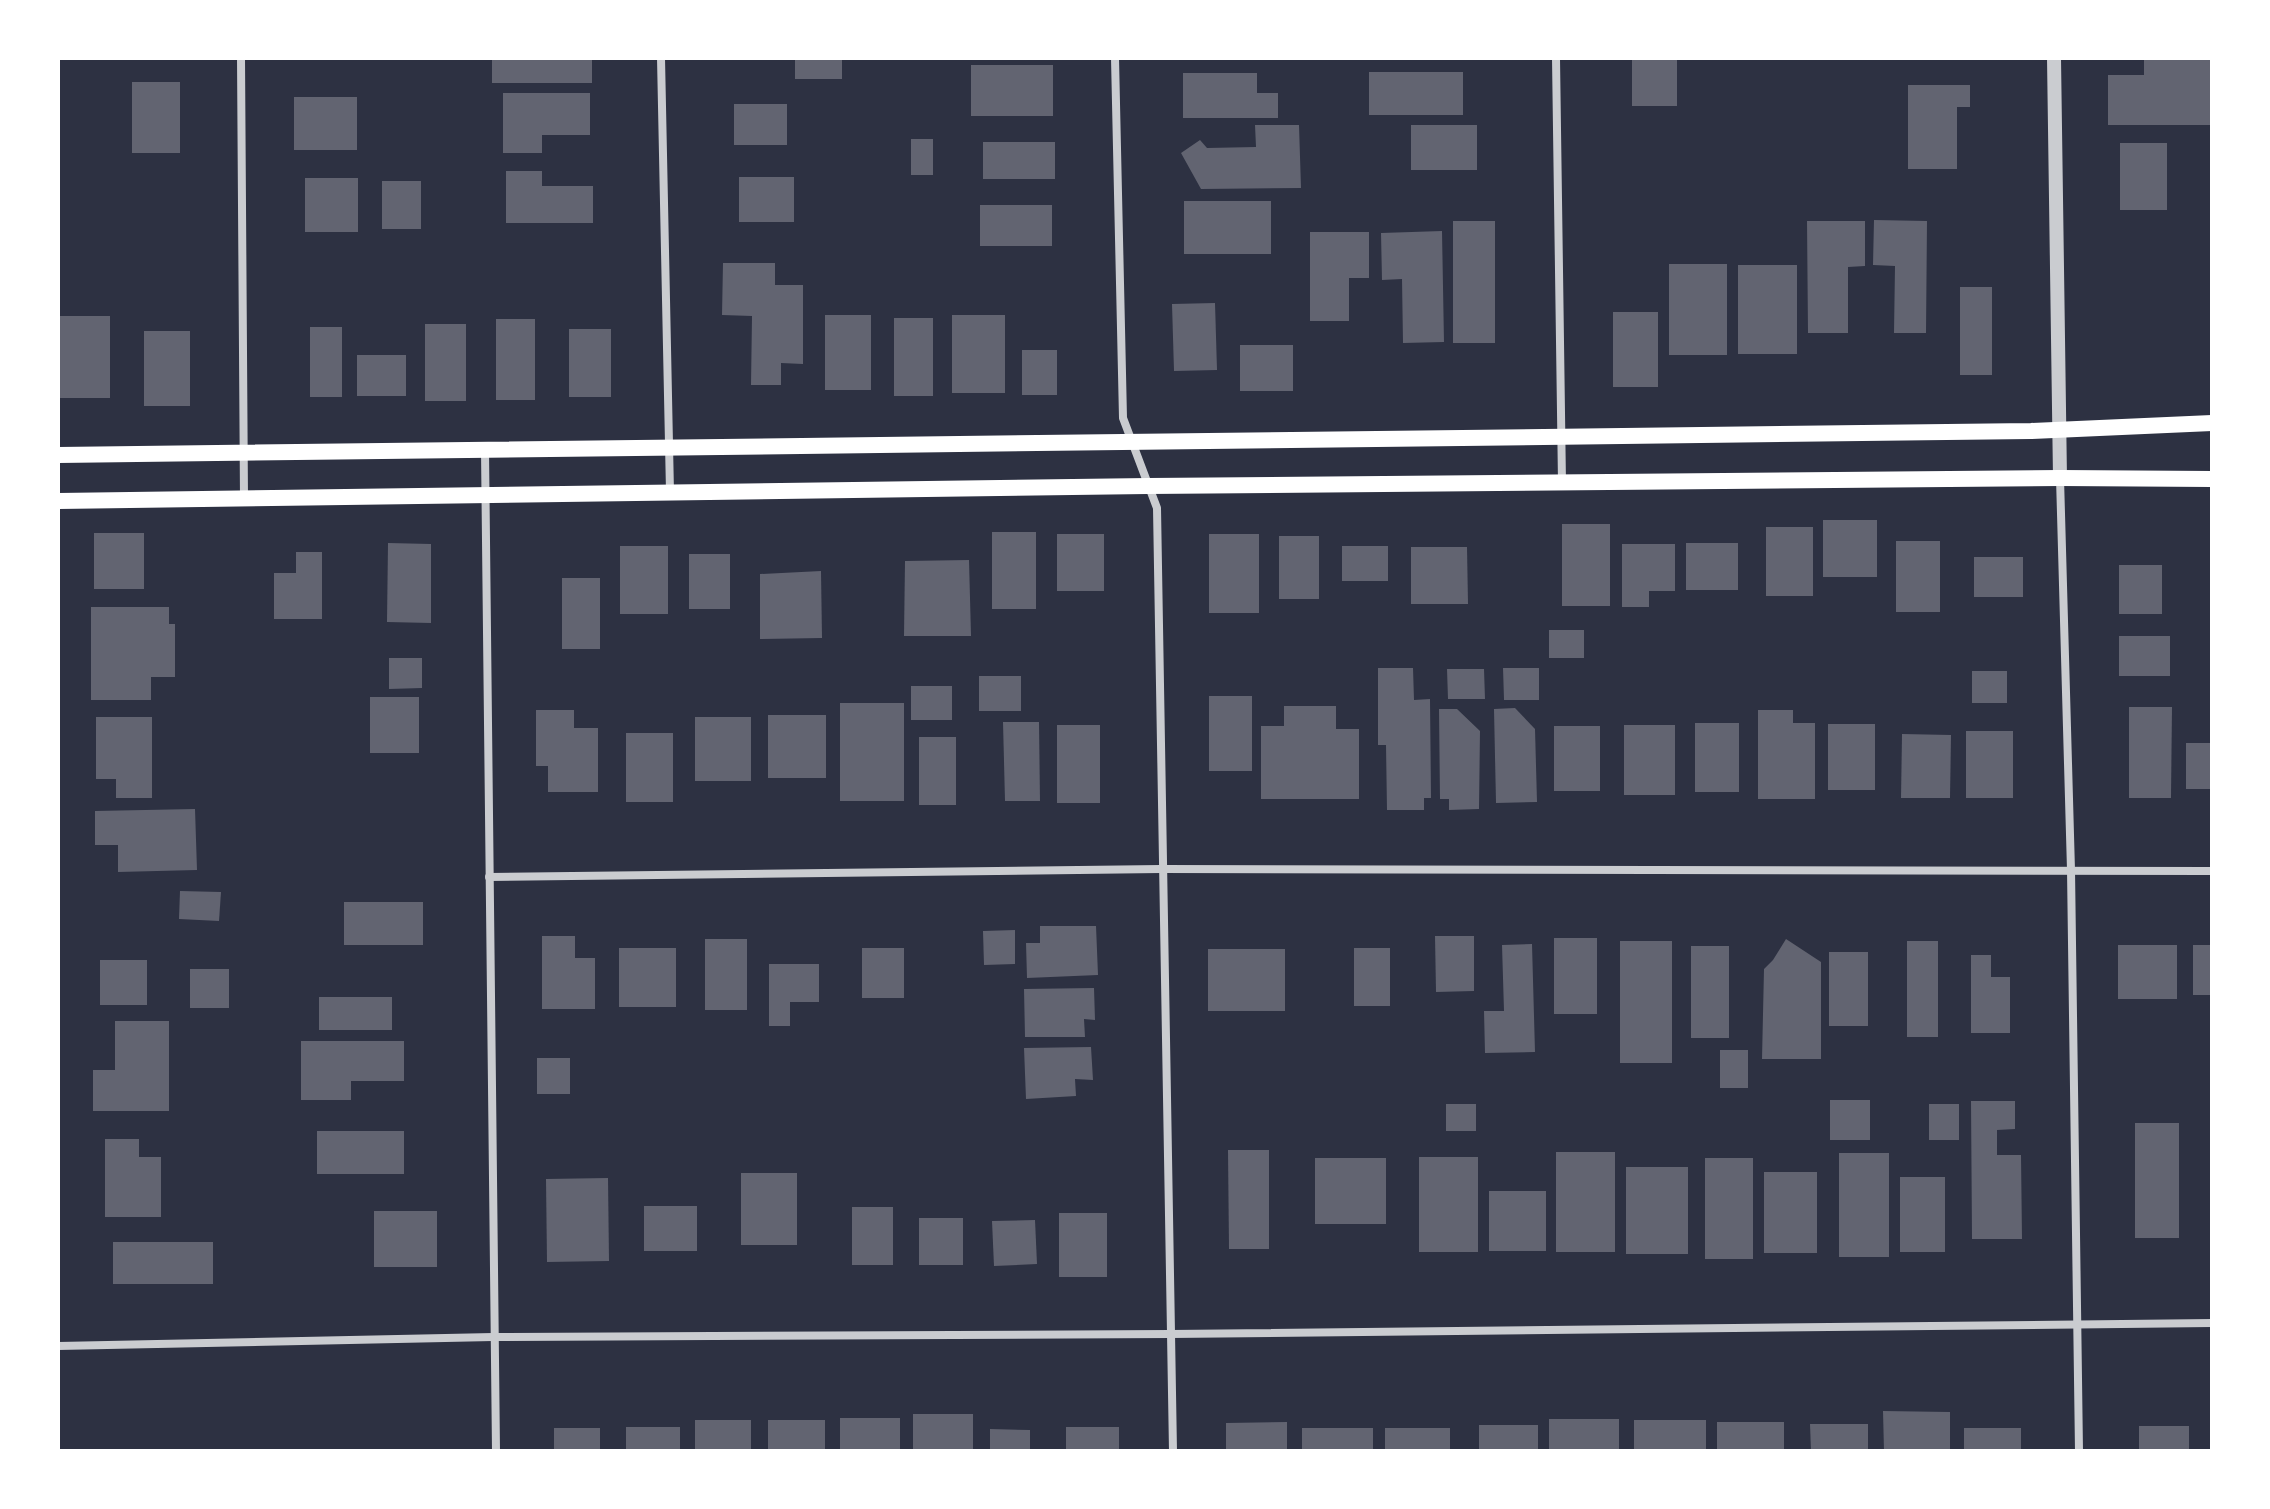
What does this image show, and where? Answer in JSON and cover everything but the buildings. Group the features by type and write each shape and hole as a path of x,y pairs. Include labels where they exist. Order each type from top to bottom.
{"main road":[{"path":"58,455 2058,431 2212,423"},
{"path":"58,501 1148,486 2212,479"}],"street":[{"path":"241,58 244,498"},
{"path":"661,58 670,492"},
{"path":"1115,58 1123,418 1157,508 1173,1451"},
{"path":"1556,58 1562,484"},
{"path":"2054,58 2058,431 2071,870 2079,1451"},
{"path":"485,450 496,1451"},
{"path":"489,877 1161,869 2212,871"},
{"path":"58,1346 493,1337 1171,1334 2212,1323"}]}
